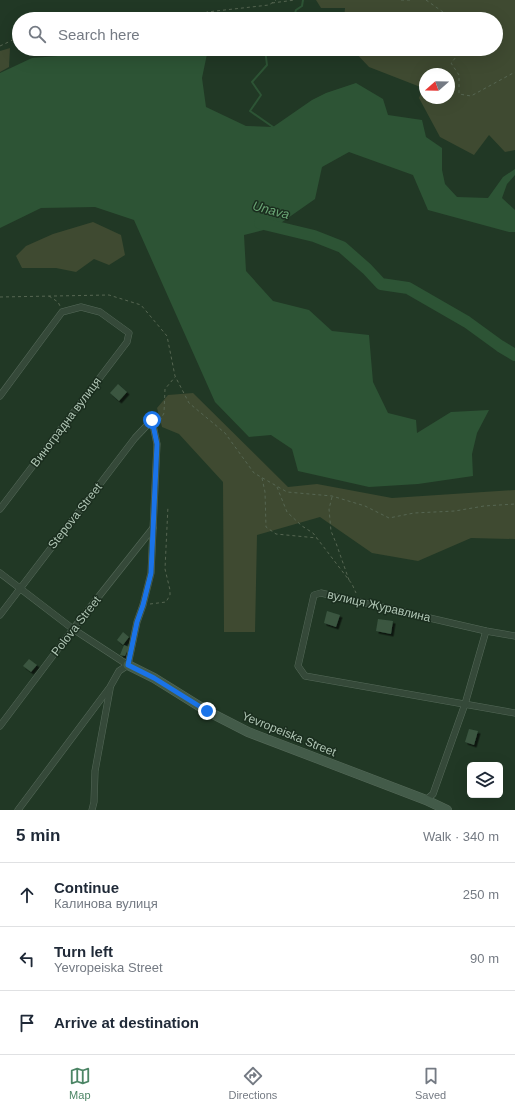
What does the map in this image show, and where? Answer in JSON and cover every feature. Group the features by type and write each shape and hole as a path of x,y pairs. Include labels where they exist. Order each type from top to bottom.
{"street":[{"name":"Виноградна вулиця","path":"0,509 127,342 129,333 100,312 81,307 62,312"},
{"path":"0,396 62,312"},
{"name":"Stepova Street","path":"0,615 135,438 152,420 155,432"},
{"path":"18,810 110,687 120,671 128,665 137,622 151,573 157,444 155,432"},
{"name":"Polova Street","path":"0,726 73,629 153,528"},
{"path":"0,573 73,629 128,665"},
{"name":"вулиця Журавлина","path":"465,704 305,676 298,666 314,595 321,593 486,631 515,636"},
{"path":"426,800 433,794 465,704 486,631"},
{"name":"Yevropeiska Street","path":"128,665 154,678 207,711 248,732 426,800 447,810"},
{"path":"92,810 94,802 95,771 110,687"},
{"path":"465,704 515,713"}],"path":[{"path":"207,12 269,5 276,0"},
{"path":"271,3 295,0"},
{"path":"401,0 410,0"},
{"path":"426,0 443,12"},
{"path":"0,46 12,40"},
{"path":"457,56 451,63 458,75 460,94 472,96 515,72"},
{"path":"49,296 58,302 62,312"},
{"path":"155,432 164,413 165,389 175,376 189,404 225,433 254,473 287,492 332,496 365,506 389,518 414,513 455,511 484,506 515,504"},
{"path":"262,477 265,492 266,527 276,534 317,538"},
{"path":"276,486 287,512 302,526 313,533 352,584 359,601"},
{"path":"332,496 329,509 331,531 350,582"},
{"path":"143,605 166,602 170,595 165,569 168,506"}],"shaded area":[{"path":"316,0 515,0 515,150 505,152 489,135 474,155 440,137 422,104 455,104 455,68 419,68 419,86 369,67 359,56 503,56 503,12 345,12 345,8 321,8"},
{"path":"10,48 9,67 0,72 0,51"},
{"path":"93,222 121,235 125,255 109,265 94,259 76,272 56,268 22,268 16,256 26,246 53,234"},
{"path":"193,393 288,487 317,484 392,498 515,490 515,539 471,538 418,561 372,553 320,517 257,535 255,632 224,632 223,482 179,434 162,427 157,408 168,395"}],"water":[{"path":"58,56 207,56 202,78 206,107 246,126 273,127 312,100 326,93 356,83 383,99 388,115 422,120 426,137 442,148 442,170 445,184 457,197 488,198 503,177 515,169 515,175 507,184 502,198 515,210 515,232 509,232 428,210 413,175 349,152 322,167 315,199 275,227 244,235 246,271 273,301 309,310 332,331 369,335 373,382 388,413 416,420 417,433 451,412 489,410 477,433 472,454 473,476 418,484 369,487 298,471 292,449 271,435 249,437 215,402 134,220 95,207 41,208 0,228 0,73 32,58"}],"building":[{"path":"118,384 127,392 119,401 110,393"},
{"path":"327,611 340,615 336,627 324,623"},
{"path":"378,619 393,621 391,634 376,631"},
{"path":"123,632 129,637 123,645 117,640"},
{"path":"124,645 129,647 125,656 120,655"},
{"path":"29,659 37,665 31,672 23,666"},
{"path":"469,729 478,731 474,745 465,742"}],"waterway":[{"path":"295,12 302,6 303,0"},
{"path":"266,56 267,65 252,82 261,95 250,111 273,127"},
{"name":"Unava","path":"260,223 314,236 342,247 367,269 381,284 408,288 467,322 515,355"}],"route":[{"path":"152,420 157,444 151,573 137,622 128,665 154,678 207,711"}]}
